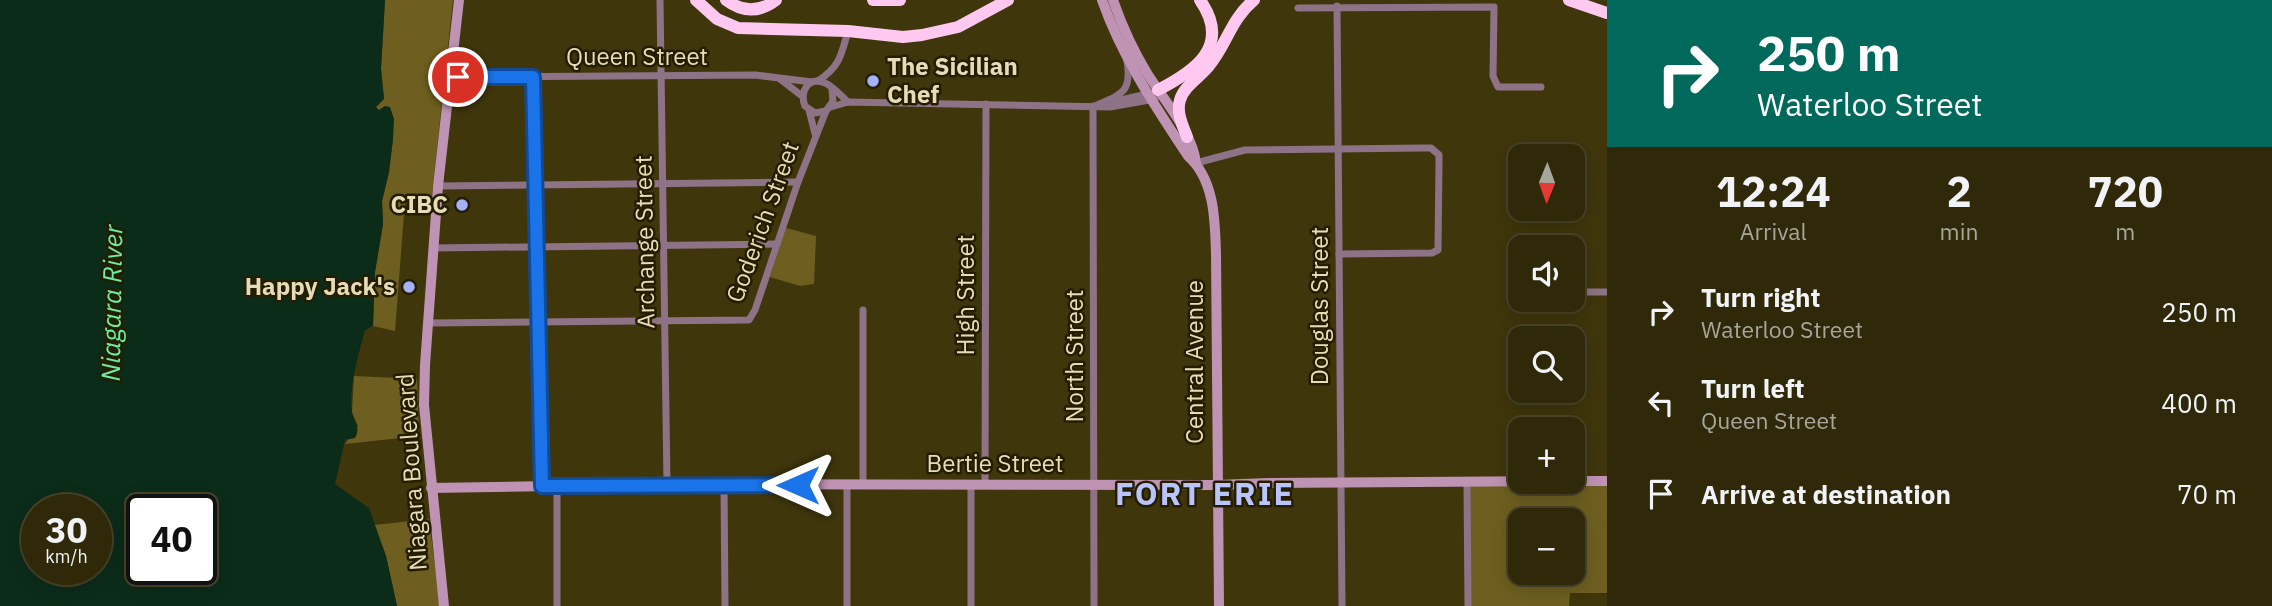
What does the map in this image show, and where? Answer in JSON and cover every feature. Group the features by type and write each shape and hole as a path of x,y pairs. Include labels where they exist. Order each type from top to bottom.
{"highway":[{"path":"696,0 717,19 738,29 848,31 902,37 933,33 964,24 1008,0"},
{"path":"726,0 735,6 751,10 776,0"},
{"path":"873,0 900,0"},
{"path":"1155,95 1188,74 1207,52 1210,23 1200,0"},
{"path":"1187,137 1178,111 1179,102 1187,88 1213,61 1237,18 1254,0"},
{"path":"1569,0 1607,13"},
{"path":"1155,95 1200,76"}],"main road":[{"name":"Niagara Boulevard","path":"443,606 424,405 438,186 459,0"},
{"name":"Central Avenue","path":"1102,0 1126,56 1187,137 1195,152 1196,163 1207,186 1214,215 1219,606"},
{"name":"Central Avenue","path":"1113,0 1155,95 1188,156 1196,163"},
{"path":"1585,481 1607,481"},
{"name":"Bertie Street","path":"431,488 667,484 1217,485 1508,482"}],"street":[{"name":"Archange Street","path":"660,0 667,484"},
{"name":"Douglas Street","path":"1337,6 1342,606"},
{"path":"1298,8 1494,7 1493,76 1498,87 1541,87"},
{"path":"802,96 807,86 832,71 839,60 848,31"},
{"path":"1093,106 1125,90 1129,78 1126,56"},
{"path":"828,109 834,96 831,89 832,71"},
{"name":"Queen Street","path":"452,77 755,75 815,82"},
{"path":"533,77 542,486"},
{"path":"780,78 802,96 805,107 815,113 848,102 1093,106 1155,95"},
{"path":"815,82 825,83 848,102"},
{"name":"High Street","path":"985,485 986,104"},
{"name":"North Street","path":"1093,106 1094,606"},
{"name":"Goderich Street","path":"665,321 747,320 755,310 797,182 815,134 828,109"},
{"name":"Goderich Street","path":"809,110 815,134"},
{"path":"1196,163 1245,150 1431,148 1439,155 1438,250 1432,253 1339,254"},
{"path":"438,186 797,182"},
{"path":"433,248 777,244"},
{"path":"1585,292 1607,292"},
{"path":"863,310 863,485"},
{"path":"428,323 665,321"},
{"path":"1467,482 1468,606"},
{"path":"724,484 725,606"},
{"path":"557,485 557,606"},
{"path":"847,485 847,606"},
{"path":"971,485 971,606"}],"shaded area":[{"path":"385,0 453,0 431,203 405,201 395,331 373,326 375,272 383,224 382,201 393,139 376,107 384,98 381,69"},
{"path":"786,228 816,236 814,284 800,286 770,277"},
{"path":"354,376 417,379 419,436 345,444 358,426 352,412"},
{"path":"1467,482 1508,482 1508,494 1585,494 1585,482 1607,482 1607,593 1570,593 1569,606 1468,606"},
{"path":"429,519 440,606 397,606 386,556 374,525"}],"water":[{"name":"Niagara River","path":"0,0 385,0 381,69 384,99 376,107 379,110 385,106 390,107 394,119 393,139 382,201 383,224 375,272 373,326 365,330 353,382 351,403 357,431 355,438 345,440 335,484 369,508 386,556 397,606 0,606"}],"place":[{"name":"The Sicilian Chef","path":"873,81"},
{"name":"CIBC","path":"462,205"},
{"name":"Happy Jack's","path":"409,287"}],"district":[{"name":"FORT ERIE","path":"1205,494"}],"route":[{"path":"458,77 533,77 542,486 798,485"}]}
